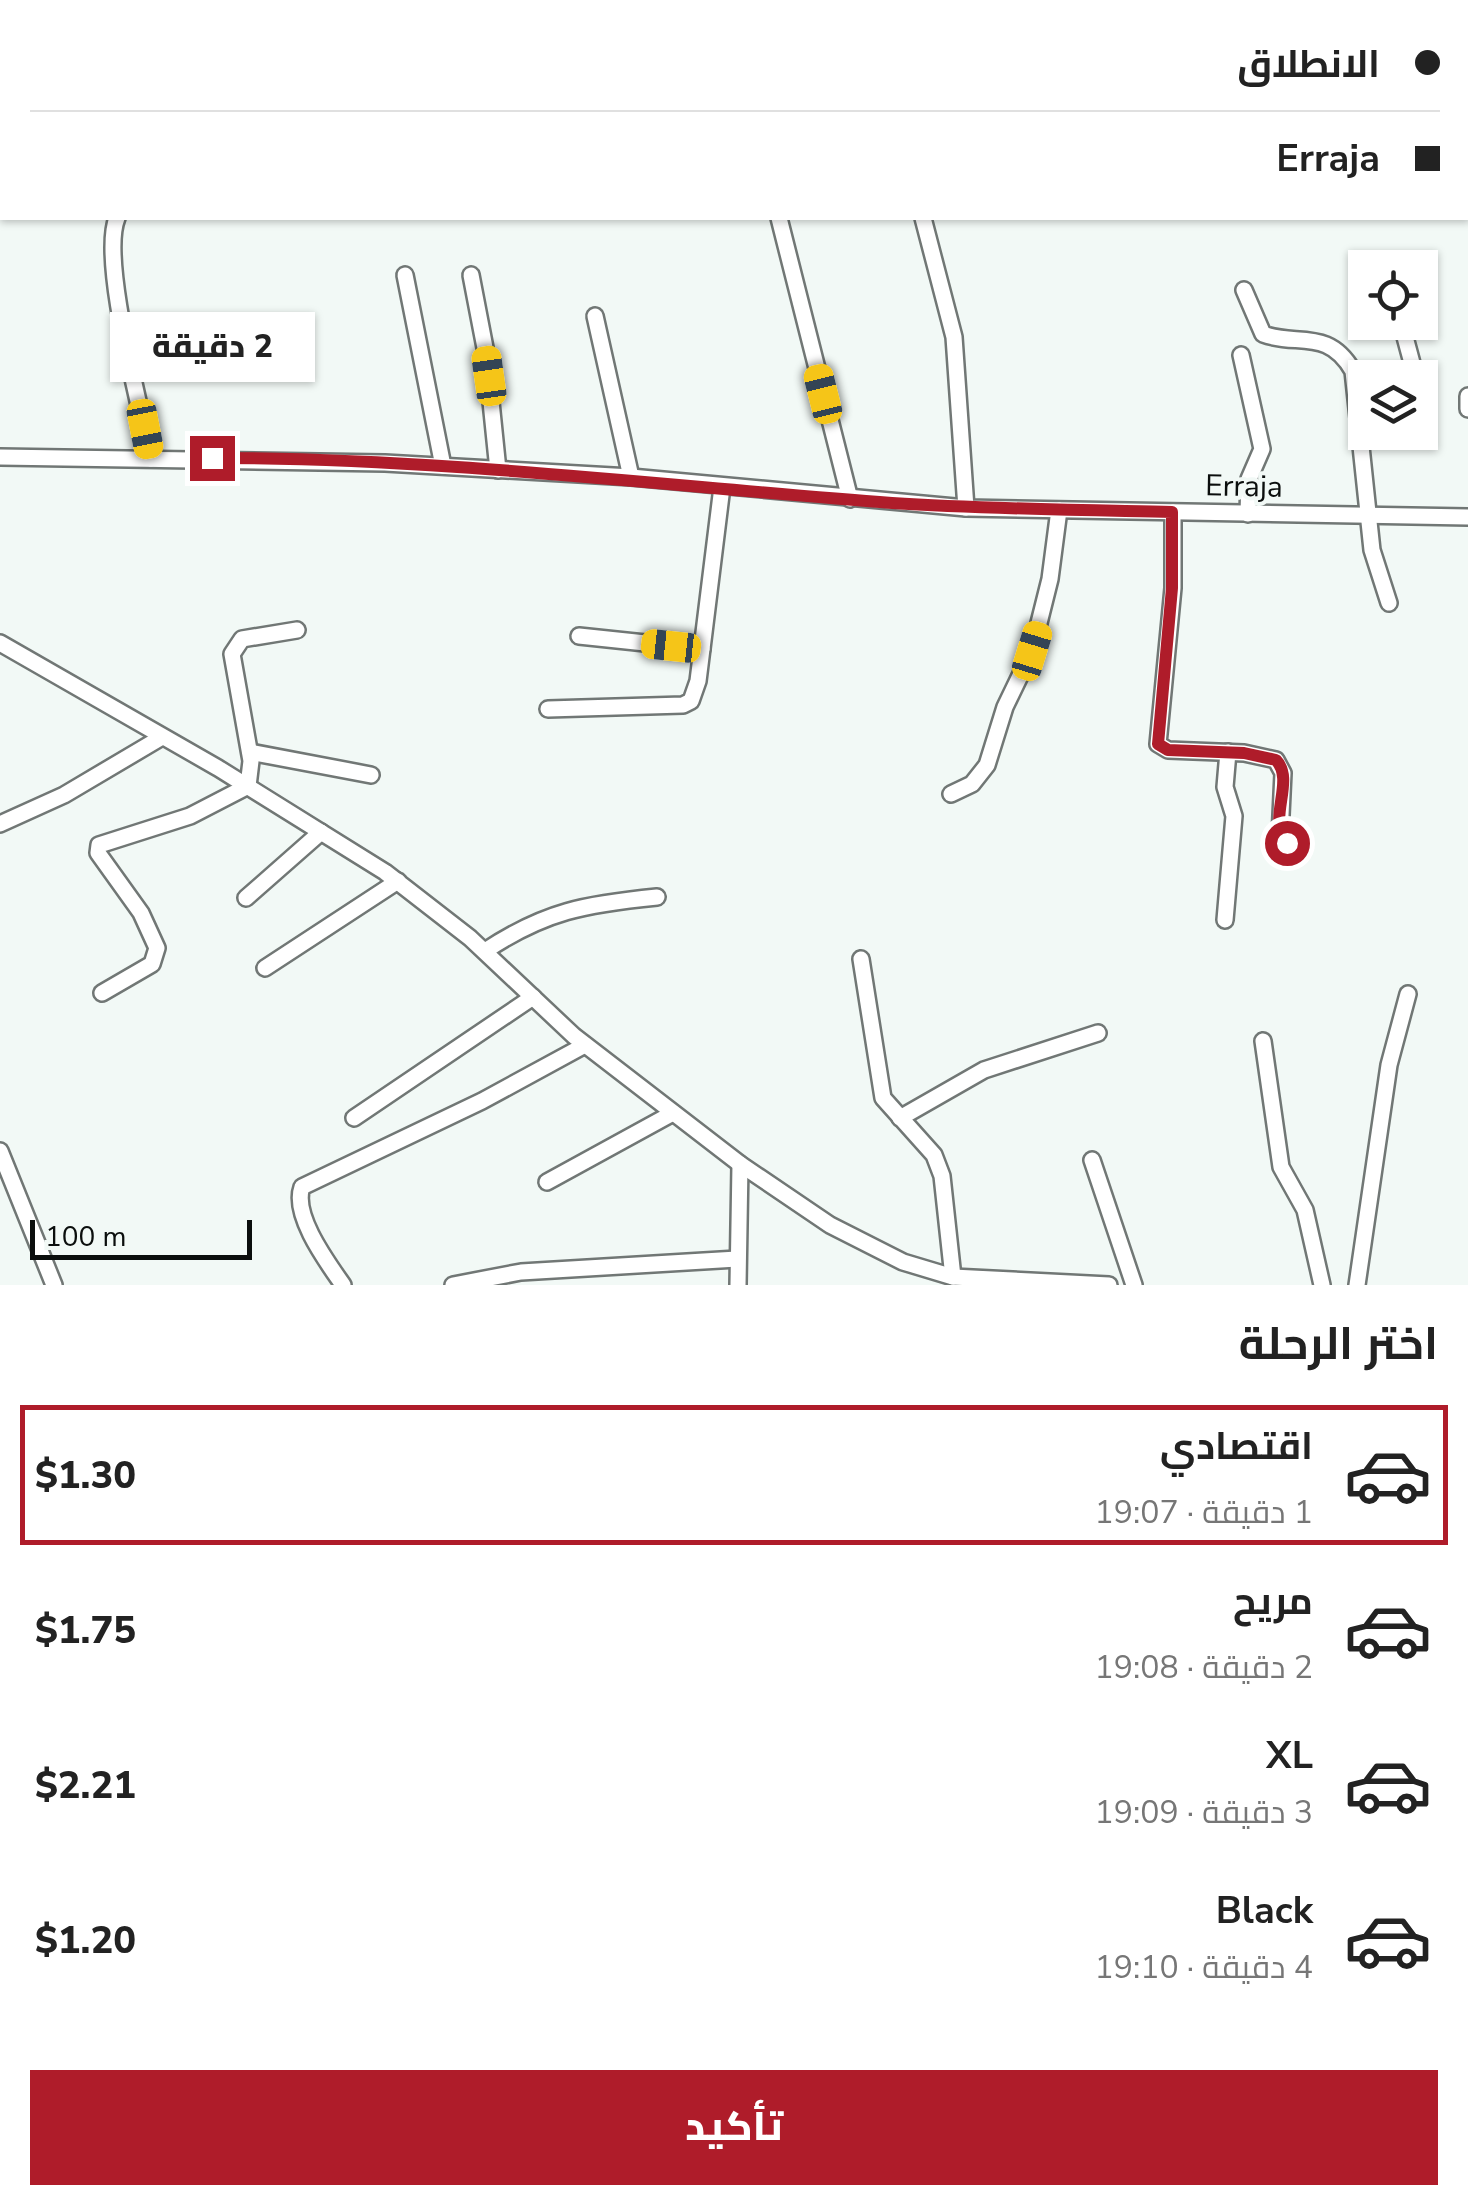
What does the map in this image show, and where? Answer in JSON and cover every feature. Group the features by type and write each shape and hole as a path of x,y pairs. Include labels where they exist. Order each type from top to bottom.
{"street":[{"path":"117,220 112,244 151,458"},
{"path":"780,220 850,499"},
{"path":"924,220 954,337 966,508"},
{"path":"405,275 443,466"},
{"path":"471,275 486,354 498,470"},
{"path":"1244,290 1262,334 1307,338 1348,365"},
{"path":"595,316 631,477"},
{"path":"1241,355 1262,449 1249,479 1248,514"},
{"path":"1468,396 1468,409"},
{"path":"1364,450 1372,550 1389,603"},
{"name":"Erraja","path":"0,457 274,458 443,466 631,477 966,508 1468,517"},
{"path":"548,709 684,705 695,694 722,487"},
{"path":"951,794 972,784 987,765 1005,707 1032,651 1050,579 1058,510"},
{"path":"1172,512 1172,588 1158,744 1168,750 1262,756 1282,764 1280,836 1300,852"},
{"path":"248,786 250,752 237,696 235,646 258,634 297,630"},
{"path":"579,636 702,649"},
{"path":"0,642 248,786 398,881 485,951 585,1045 740,1164 870,1248 953,1277 1109,1285"},
{"path":"0,824 64,795 162,737"},
{"path":"250,752 371,775"},
{"path":"1226,920 1234,816 1224,786 1228,752"},
{"path":"102,993 152,964 157,948 141,913 98,853 99,845 190,816 248,786"},
{"path":"246,898 321,832"},
{"path":"265,968 398,881"},
{"path":"485,951 526,925 560,910 658,897"},
{"path":"861,959 883,1098 934,1155 942,1176 953,1277"},
{"path":"1357,1285 1390,1065 1408,994"},
{"path":"354,1118 533,997"},
{"path":"900,1118 984,1070 1098,1033"},
{"path":"1263,1040 1281,1167 1305,1210 1322,1285"},
{"path":"343,1285 312,1231 300,1201 302,1186 500,1093 585,1045"},
{"path":"547,1182 674,1113"},
{"path":"0,1150 54,1285"},
{"path":"1092,1160 1134,1285"},
{"path":"738,1285 740,1164"},
{"path":"452,1285 521,1272 738,1259"}],"route":[{"path":"212,458 333,460 631,477 966,508 1172,512 1172,588 1158,744 1168,750 1244,753 1282,764 1279,829 1287,843"}]}
